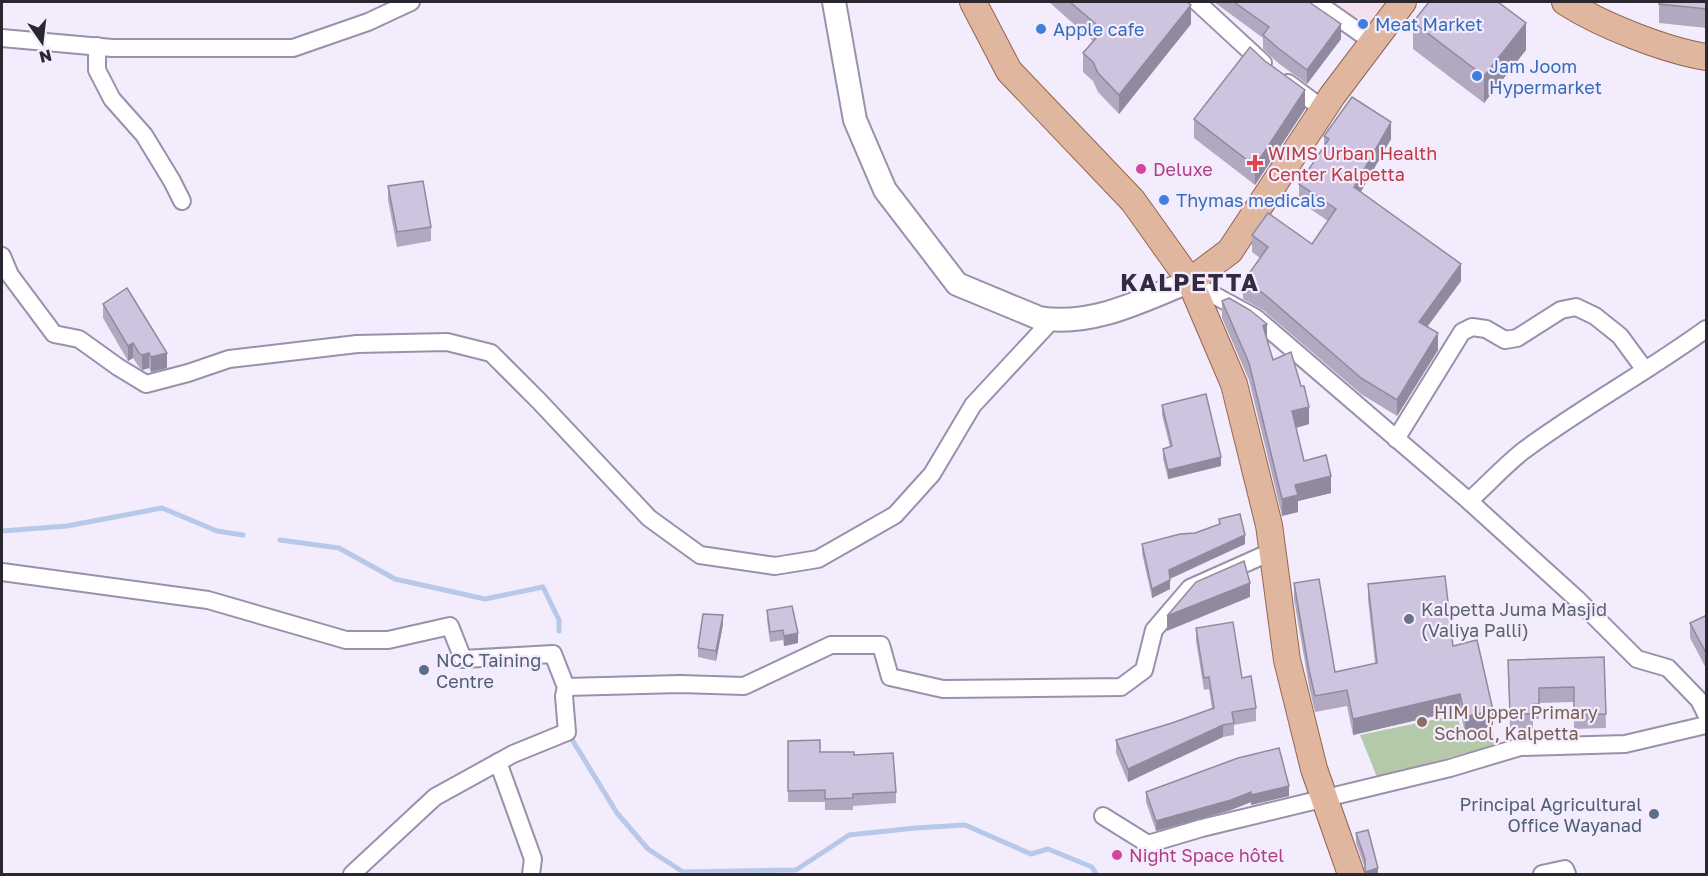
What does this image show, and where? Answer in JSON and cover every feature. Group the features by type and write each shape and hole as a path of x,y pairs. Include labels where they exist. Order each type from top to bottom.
{"main road":[{"path":"834,2 855,120 885,190 957,284 1039,318 1052,320 1102,316 1190,281 1230,251 1323,109 1402,2"},
{"path":"973,2 1010,71 1132,201 1190,281 1234,384 1269,525 1287,660 1314,769 1351,874"},
{"path":"1565,2 1582,12 1647,40 1707,57"}],"street":[{"path":"2,38 112,48 293,48 368,22 411,2"},
{"path":"1197,2 1271,71 1323,109"},
{"path":"1316,2 1373,42"},
{"path":"97,46 97,70 112,99 144,135 182,201"},
{"path":"2,256 10,275 54,334 79,339 146,384 230,359 357,344 447,342 491,353 649,518 700,555 775,566 818,559 895,515 932,474 974,405 1052,320"},
{"path":"1190,281 1256,318 1469,501 1578,600 1637,659 1668,668 1699,700 1707,714"},
{"path":"1396,440 1462,332 1472,327 1486,329 1505,340 1517,338 1561,310 1576,307 1595,316 1620,336 1645,370"},
{"path":"1469,501 1522,453 1597,400 1707,329"},
{"path":"566,687 680,684 744,686 831,645 881,645 890,677 943,689 1121,687 1144,670 1154,630 1190,588 1272,551"},
{"path":"2,572 208,600 346,640 388,640 450,626 463,659 553,654 566,687 564,696 567,732 513,754 435,797 352,874"},
{"path":"1103,816 1148,844 1202,828 1450,768 1520,747 1625,744 1707,725"},
{"path":"498,762 533,859 531,874"},
{"path":"1542,874 1565,869 1567,874"}],"shaded area":[{"name":"Meat Market","path":"1324,2 1386,2 1366,34"}],"green space":[{"path":"1456,715 1465,737 1493,732 1496,745 1377,777 1360,735"}],"building":[{"path":"1070,2 1187,2 1191,5 1119,95 1083,53 1103,30"},
{"path":"1234,2 1309,2 1341,24 1307,70 1263,35 1269,27"},
{"path":"1429,2 1498,2 1526,23 1484,76 1413,22"},
{"path":"1660,2 1707,2 1707,9 1659,4"},
{"path":"1250,47 1305,90 1255,166 1194,119"},
{"path":"1352,97 1391,122 1354,187 1461,264 1419,322 1438,333 1397,400 1361,378 1263,293 1243,282 1268,247 1252,235 1268,213 1312,244 1336,209 1299,184 1329,139 1324,136"},
{"path":"423,181 431,227 397,232 388,186"},
{"path":"127,288 167,353 151,357 149,353 142,355 139,353 133,343 128,346 103,304"},
{"path":"1229,298 1250,310 1267,324 1263,326 1273,360 1291,352 1301,386 1304,386 1309,407 1292,411 1304,461 1326,455 1331,476 1295,485 1298,495 1282,499 1249,363 1222,301"},
{"path":"1206,394 1221,457 1168,470 1163,449 1172,446 1162,405"},
{"path":"1240,514 1245,535 1169,570 1170,580 1152,589 1142,544 1180,534 1195,533 1220,524 1219,519"},
{"path":"1244,561 1250,583 1167,616 1196,582"},
{"path":"1445,576 1453,646 1477,640 1493,710 1465,717 1460,694 1353,719 1347,690 1315,696 1294,583 1319,579 1335,672 1377,663 1368,584"},
{"path":"792,606 798,633 784,636 783,630 770,632 767,610"},
{"path":"703,614 723,615 716,651 698,648"},
{"path":"1707,615 1707,655 1690,623"},
{"path":"1233,622 1242,678 1251,676 1256,708 1232,712 1234,723 1223,725 1128,769 1116,740 1214,708 1209,677 1204,678 1196,628"},
{"path":"1604,657 1606,714 1574,715 1574,687 1539,688 1539,704 1533,704 1533,714 1510,714 1508,660"},
{"path":"820,740 820,752 854,752 854,755 893,753 896,792 853,794 853,798 825,799 825,790 788,791 788,741"},
{"path":"1279,748 1289,786 1251,795 1251,792 1231,800 1156,821 1146,792 1238,758"},
{"path":"1368,830 1378,868 1365,872 1365,859 1356,833"}],"waterway":[{"path":"2,531 67,526 162,508 217,531 243,535"},
{"path":"280,540 339,548 395,579 485,599 543,587 559,620 559,631"},
{"path":"568,733 617,813 648,849 683,872 796,870 849,835 965,825 1031,854 1048,849 1092,867 1096,874"}],"place":[{"name":"Meat Market","path":"1363,24"},
{"name":"Apple cafe","path":"1041,29"},
{"name":"Jam Joom Hypermarket","path":"1477,76"},
{"name":"WIMS Urban Health Center Kalpetta","path":"1255,163"},
{"name":"Deluxe","path":"1141,169"},
{"name":"Thymas medicals","path":"1164,200"},
{"name":"Kalpetta Juma Masjid (Valiya Palli)","path":"1409,619"},
{"name":"NCC Taining Centre","path":"424,670"},
{"name":"HIM Upper Primary School, Kalpetta","path":"1422,722"},
{"name":"Principal Agricultural Office Wayanad","path":"1654,814"},
{"name":"Night Space hôtel","path":"1117,855"}],"district":[{"name":"KALPETTA","path":"1190,281"}]}
